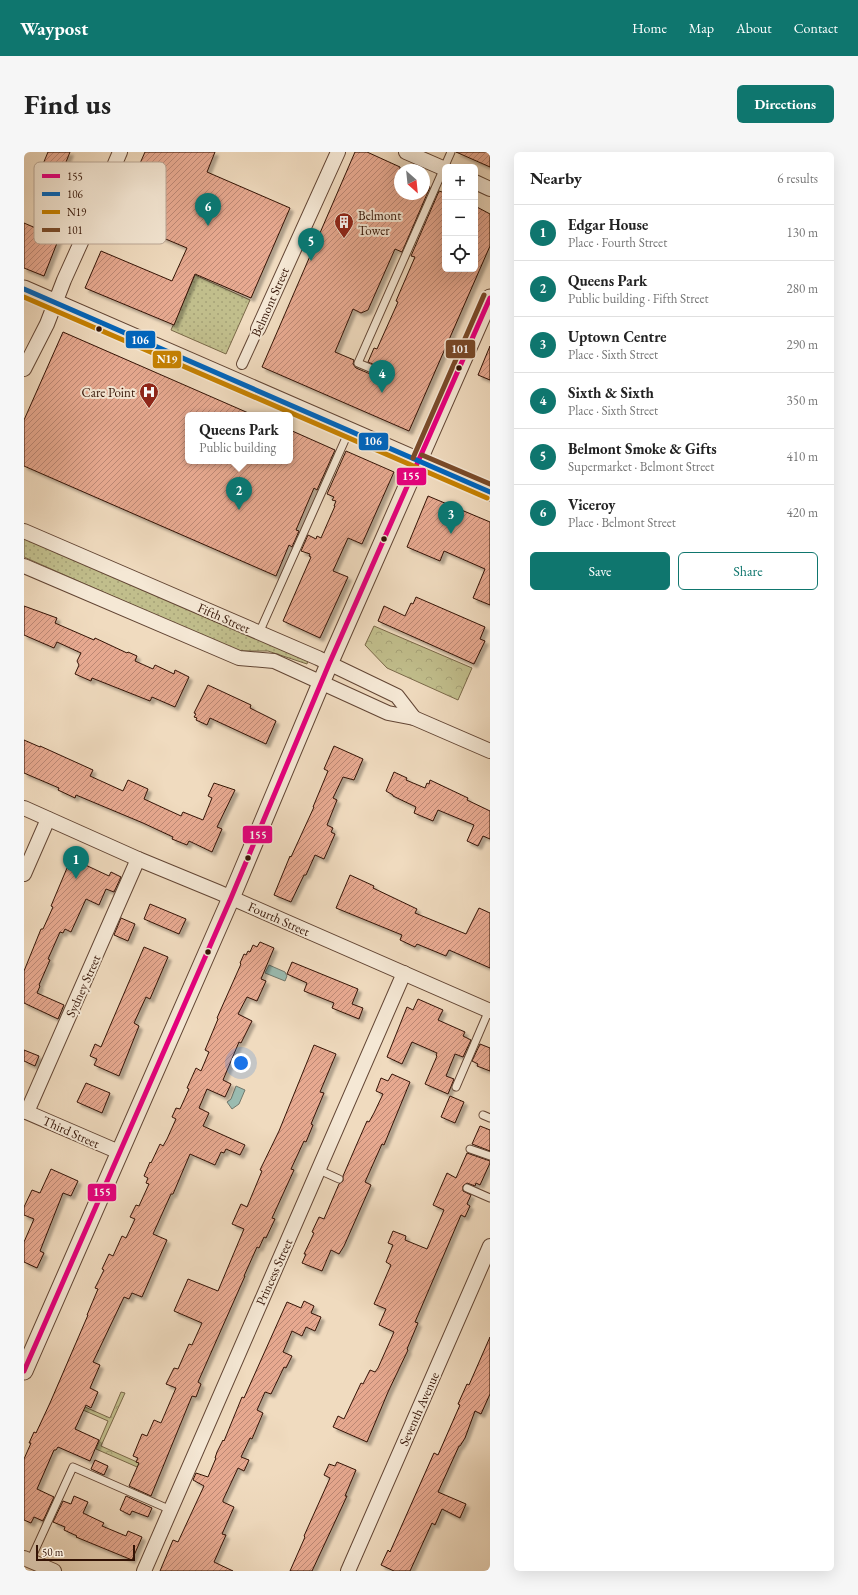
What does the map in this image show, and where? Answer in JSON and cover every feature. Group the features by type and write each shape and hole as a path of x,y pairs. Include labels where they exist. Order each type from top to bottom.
{"street":[{"path":"116,162 120,152"},
{"name":"Belmont Street","path":"242,364 338,152"},
{"path":"406,152 442,168"},
{"path":"478,183 490,189"},
{"path":"24,369 47,324 80,244"},
{"path":"24,289 490,492"},
{"path":"24,1371 231,898 322,682 490,298"},
{"name":"Fifth Street","path":"24,531 330,664 397,696 414,718"},
{"name":"Fifth Street","path":"24,566 239,658 274,661 388,713 414,718 490,751"},
{"name":"Fourth Street","path":"24,808 138,859 490,1010"},
{"path":"24,874 48,819"},
{"name":"Sydney Street","path":"26,1112 138,859"},
{"name":"Princess Street","path":"144,1571 404,973"},
{"name":"Third Street","path":"26,1112 119,1152"},
{"name":"Seventh Avenue","path":"348,1571 490,1246"},
{"path":"27,1560 54,1571"}],"lane":[{"path":"446,164 451,152"},
{"path":"389,376 358,363 442,174"},
{"path":"259,633 349,431"},
{"path":"456,1087 490,1010"},
{"path":"470,1149 490,1156"},
{"path":"319,1170 339,1179"},
{"path":"467,1188 490,1198"},
{"path":"27,1560 73,1467 171,1510"}],"green space":[{"path":"195,275 250,300 226,354 171,330"},
{"path":"24,537 308,660 307,664 268,651 239,651 230,648 24,557"},
{"path":"374,626 472,668 458,700 387,668 365,645"},
{"path":"121,1392 125,1393 101,1446 146,1466 144,1470 96,1449 108,1421 74,1406 76,1403 110,1418"}],"water":[{"path":"269,965 285,972 287,976 285,981 265,973"},
{"path":"236,1086 245,1090 239,1104 232,1109 227,1102 231,1099"}],"building":[{"path":"48,152 70,152 66,162 44,162"},
{"path":"145,152 215,152 207,172 290,208 251,298 195,274 174,325 85,288 101,251 172,281 187,248 166,239 166,162 141,162"},
{"path":"355,152 367,152 394,164 394,200 424,200 402,252 395,249 368,310 361,313 353,309 335,352 354,360 353,364 356,368 387,381 390,381 393,378 394,375 391,372 368,362 374,348 377,349 398,302 396,301 415,257 411,256 439,191 442,192 442,272 478,272 478,208 490,214 490,246 409,431 262,367"},
{"path":"456,152 490,152 490,167"},
{"path":"24,223 34,227 34,244 57,244 44,276 24,268"},
{"path":"63,332 246,412 185,412 185,464 293,464 293,431 335,450 317,490 314,488 296,530 299,531 292,547 289,545 276,576 24,466 24,420"},
{"path":"490,346 490,380 478,375"},
{"path":"346,451 394,472 362,544 348,538 333,571 348,577 320,638 283,621 311,557 309,556 310,554 301,551 308,535 316,539 317,536 321,538 335,506 336,501 332,500 334,497 327,494"},
{"path":"428,496 490,522 490,605 473,598 485,569 444,551 440,561 407,547"},
{"path":"416,597 485,627 480,639 485,641 474,664 378,621 384,606 405,616 411,603 413,604"},
{"path":"24,606 57,618 55,623 94,640 95,638 137,656 135,661 153,669 155,665 174,674 175,670 189,677 175,707 152,697 150,701 92,678 91,681 75,674 79,665 77,661 81,653 57,642 54,648 24,635"},
{"path":"208,685 251,705 250,708 276,721 266,744 210,718 207,725 196,720 197,718 194,717 196,714 194,713"},
{"path":"24,740 93,770 90,776 123,791 128,780 148,789 144,799 181,816 183,812 203,820 212,798 208,796 214,783 235,790 217,827 222,829 212,852 189,841 187,845 172,839 173,837 143,823 76,795 75,798 58,790 59,788 24,773"},
{"path":"334,746 363,759 354,780 343,777 333,798 337,800 327,825 333,828 331,832 335,834 324,859 315,855 291,902 274,895 290,856 291,857 314,807 328,771 324,769"},
{"path":"394,772 407,778 406,780 425,788 427,783 429,784 430,780 468,798 467,800 490,811 490,839 483,836 478,846 467,841 474,825 438,810 433,821 414,813 416,807 386,791"},
{"path":"79,862 109,876 111,872 121,877 114,892 106,889 99,905 86,899 71,932 65,929 63,933 60,932 48,959 50,960 37,993 64,1005 58,1019 24,1003 24,971 41,929 43,929 53,907 51,906 67,868 74,872"},
{"path":"350,875 417,909 415,913 466,934 479,908 490,913 490,968 449,950 446,956 417,944 415,947 400,940 402,935 336,908"},
{"path":"150,904 186,919 179,934 144,919"},
{"path":"121,918 135,924 128,941 114,935"},
{"path":"260,942 274,948 261,979 266,981 257,1001 247,997 238,1014 252,1021 241,1043 239,1042 223,1080 231,1084 225,1097 207,1089 199,1108 209,1113 203,1126 245,1145 240,1155 226,1149 224,1153 221,1152 215,1165 190,1154 173,1194 171,1194 153,1234 167,1240 142,1297 132,1293 129,1299 124,1297 93,1362 100,1365 90,1388 98,1392 91,1408 86,1405 75,1429 99,1440 90,1461 58,1447 54,1450 37,1489 54,1497 43,1521 34,1517 31,1523 24,1520 24,1459 31,1443 29,1443 34,1432 36,1433 50,1403 88,1315 98,1289 95,1288 104,1270 102,1269 109,1254 113,1256 122,1236 126,1238 135,1219 130,1217 136,1205 139,1206 149,1184 146,1183 148,1178 144,1176 150,1162 151,1163 160,1144 163,1146 167,1139 176,1119 172,1117 176,1108 180,1109 196,1068 201,1071 209,1052 205,1050 244,954 246,955 248,951 250,952 253,945 257,947"},
{"path":"144,947 168,957 150,999 146,997 134,1023 139,1026 119,1076 94,1065 97,1059 90,1056 95,1044 101,1047"},
{"path":"292,962 358,989 352,1004 363,1008 359,1019 332,1008 334,1003 304,991 307,983 287,974"},
{"path":"418,999 443,1010 438,1020 465,1032 463,1036 471,1040 463,1057 455,1054 446,1076 454,1079 448,1094 425,1084 437,1053 412,1042 402,1064 387,1057 407,1007 413,1010"},
{"path":"480,1044 490,1048 490,1071 477,1066 478,1064 472,1061"},
{"path":"314,1045 336,1054 320,1092 324,1093 311,1124 313,1125 306,1142 304,1141 291,1169 294,1170 272,1218 275,1219 266,1238 264,1237 259,1248 257,1247 244,1276 198,1382 201,1384 196,1397 192,1396 151,1496 129,1486 139,1463 136,1462 138,1458 133,1456 142,1434 147,1436 154,1420 161,1423 176,1388 166,1384 174,1368 178,1369 189,1344 192,1345 202,1323 174,1311 188,1279 218,1291 244,1229 232,1224 241,1204 247,1207 262,1171 260,1170 279,1131"},
{"path":"24,1050 39,1056 35,1066 24,1061"},
{"path":"392,1074 410,1082 384,1145 382,1144 365,1182 371,1185 344,1246 339,1254 331,1250 322,1271 302,1263 306,1254 304,1254 314,1233 312,1232 319,1217 324,1219 339,1184 343,1181 343,1176 367,1121 369,1122 383,1094 376,1091 381,1078 388,1081"},
{"path":"86,1083 110,1093 102,1113 77,1102"},
{"path":"450,1096 464,1102 455,1123 441,1117"},
{"path":"480,1126 490,1130 490,1151 472,1144"},
{"path":"467,1153 490,1161 490,1163 480,1185 476,1183 475,1186 467,1183 463,1186 463,1191 471,1195 467,1204 470,1206 465,1217 461,1215 415,1322 418,1323 407,1349 408,1350 367,1442 333,1427 338,1416 344,1419 361,1383 363,1384 370,1370 375,1372 378,1368 394,1332 379,1325 386,1309 374,1304 391,1265 386,1262 393,1245 388,1243 393,1231 406,1236 405,1240 427,1249 444,1210 433,1205 447,1173 456,1178"},
{"path":"51,1169 78,1181 71,1196 63,1193 40,1251 44,1253 37,1268 24,1262 24,1242 34,1219 24,1215 24,1207 32,1190 40,1193"},
{"path":"304,1301 314,1306 311,1313 321,1317 315,1331 306,1327 302,1336 292,1331 283,1352 292,1356 286,1368 284,1367 271,1394 265,1392 257,1410 263,1413 252,1439 250,1438 241,1457 249,1460 244,1471 238,1468 223,1500 223,1502 234,1507 222,1534 226,1535 214,1562 233,1571 160,1571 173,1540 178,1542 204,1486 193,1480 196,1473 208,1477 217,1452 223,1440 224,1441 242,1397 244,1398 287,1302 301,1308"},
{"path":"490,1337 490,1394 481,1414 475,1411 465,1438 459,1446 438,1492 466,1504 460,1518 442,1509 435,1525 432,1523 410,1571 394,1571 381,1565 388,1550 390,1552 434,1453 438,1455 460,1405 458,1404 467,1384 469,1385"},
{"path":"95,1460 108,1466 104,1475 91,1469"},
{"path":"337,1462 356,1470 345,1496 347,1496 312,1571 290,1571 330,1478 324,1475 329,1464 335,1466"},
{"path":"74,1496 88,1502 83,1513 104,1523 102,1526 126,1536 128,1531 142,1537 132,1560 76,1537 77,1536 64,1530 65,1527 53,1522 63,1501 71,1504"},
{"path":"126,1496 152,1508 148,1517 132,1511 130,1515 120,1510"}],"transit line":[{"name":"106","path":"24,289 490,492"},
{"name":"101","path":"413,458 484,295"},
{"name":"N19","path":"24,297 289,412"},
{"name":"155","path":"24,1371 231,898 329,664 490,298"},
{"name":"N19","path":"293,414 487,498"},
{"name":"101","path":"422,455 490,484"}],"place":[{"name":"Viceroy","path":"208,226"},
{"name":"Belmont Tower","path":"344,239"},
{"name":"Belmont Smoke & Gifts","path":"311,261"},
{"name":"Sixth & Sixth","path":"382,393"},
{"name":"Care Point","path":"149,409"},
{"name":"Queens Park","path":"239,510"},
{"name":"Uptown Centre","path":"451,534"},
{"name":"Edgar House","path":"76,879"}]}
